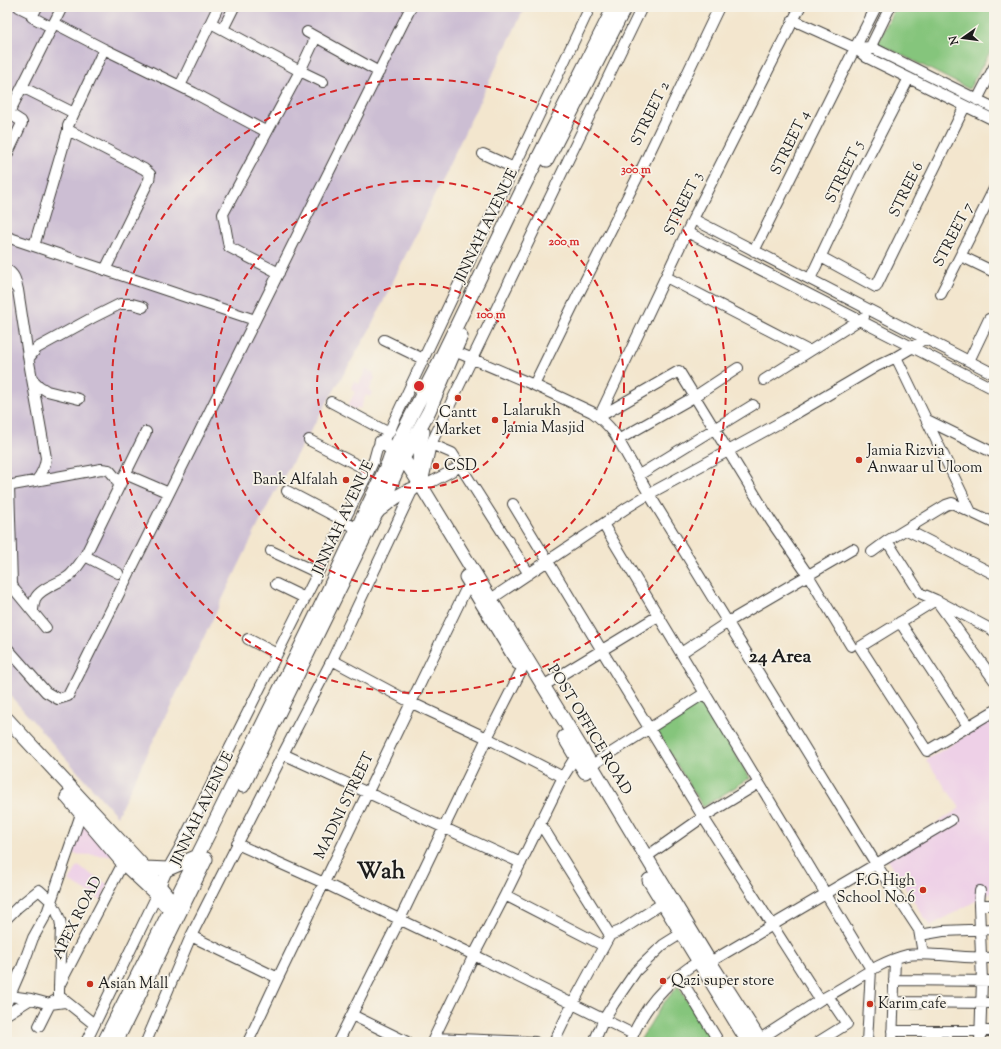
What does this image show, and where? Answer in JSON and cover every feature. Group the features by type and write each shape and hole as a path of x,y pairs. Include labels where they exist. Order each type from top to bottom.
{"main road":[{"name":"JINNAH AVENUE","path":"104,1042 176,910 376,514 380,509 406,427 523,188 614,7"},
{"name":"JINNAH AVENUE","path":"116,1042 176,910 198,856 316,616 388,463 396,458 429,411 454,351 536,182 625,7"},
{"path":"380,509 398,495 417,488 419,446 429,411"},
{"name":"POST OFFICE ROAD","path":"381,446 396,458 417,488 476,583 522,669 580,754 592,765 646,863 663,903 682,933 704,961"},
{"name":"POST OFFICE ROAD","path":"476,583 491,599 543,686 580,754 704,961 756,1041"},
{"path":"7,719 123,863 158,890 176,910"},
{"path":"7,732 79,807 145,868 158,890"},
{"path":"145,868 168,869 198,856"}],"street":[{"path":"19,7 35,11 32,17 33,19 53,25 104,49 180,86 267,132"},
{"path":"7,155 22,123 8,113 62,7"},
{"path":"180,86 218,7"},
{"path":"223,29 234,7"},
{"path":"7,648 46,692 58,699 68,696 411,7"},
{"path":"86,1042 168,869 179,850 394,421 590,7"},
{"path":"146,1042 191,936 332,660 417,488 431,444 642,7"},
{"name":"STREET 2","path":"534,385 642,168 719,7"},
{"name":"STREET 3","path":"599,417 693,219 800,7"},
{"name":"STREET 4","path":"754,251 876,7"},
{"path":"866,57 890,7"},
{"path":"794,20 855,48 866,57 994,120"},
{"path":"211,23 323,82"},
{"path":"307,32 379,72"},
{"path":"279,273 229,247 224,214 300,71 316,37"},
{"path":"855,48 871,47 994,108"},
{"path":"34,246 68,126 104,49"},
{"path":"977,100 994,67"},
{"name":"STREET 5","path":"810,279 860,173 909,78"},
{"path":"22,87 74,113"},
{"name":"STREE 6","path":"821,257 876,287 965,106"},
{"path":"68,130 144,169 150,174 105,270"},
{"path":"483,154 514,168"},
{"name":"STREET 7","path":"941,294 994,189"},
{"path":"693,219 994,374"},
{"path":"687,232 994,389"},
{"path":"7,237 255,320"},
{"path":"961,256 994,272"},
{"path":"7,270 11,272 16,279 46,458 45,468 36,481"},
{"path":"666,277 809,352"},
{"path":"7,281 13,284 18,290"},
{"path":"29,358 37,348 120,304 132,304 143,307"},
{"path":"764,380 872,312"},
{"path":"969,361 989,319"},
{"path":"491,599 649,494 785,420 877,366 896,357 925,338"},
{"path":"384,340 423,359"},
{"path":"454,351 534,385 592,412 609,427 876,864 919,930 923,954"},
{"path":"896,357 971,512"},
{"path":"618,440 694,397 738,368"},
{"path":"599,417 679,371 771,521 808,575 851,646"},
{"path":"32,379 47,391 79,399"},
{"path":"331,402 381,446"},
{"path":"638,475 753,405"},
{"path":"927,420 994,453"},
{"path":"394,421 406,427"},
{"path":"32,612 35,599 39,594 71,575 85,556 146,432"},
{"path":"309,440 369,471"},
{"path":"431,444 452,453 529,574"},
{"path":"379,482 381,446"},
{"path":"417,488 461,466"},
{"path":"46,628 14,589 12,584 8,486 102,469 109,470 115,476 119,485"},
{"path":"125,474 169,493"},
{"path":"287,491 357,529"},
{"path":"872,552 887,541 963,496"},
{"path":"952,503 994,523"},
{"path":"513,504 703,818 771,925 824,998 847,1024 818,1042"},
{"path":"603,524 871,969 867,1042"},
{"path":"907,530 994,574"},
{"path":"887,541 920,593 994,631"},
{"path":"681,653 728,622 853,549"},
{"path":"271,551 318,573"},
{"path":"85,556 118,573"},
{"name":"MADNI STREET","path":"248,1042 465,591 476,583"},
{"path":"276,584 305,598"},
{"path":"936,600 860,647 927,751 994,711"},
{"path":"936,600 994,680"},
{"path":"543,686 658,616"},
{"path":"900,622 968,726"},
{"path":"248,639 277,654"},
{"path":"332,660 412,703 487,738 563,777"},
{"path":"338,1042 522,669"},
{"path":"592,765 705,693"},
{"path":"283,754 521,863"},
{"path":"536,1042 433,1040 563,777 580,754"},
{"path":"646,863 703,818 759,783"},
{"path":"50,1004 31,999 8,999 33,938 47,913 79,807"},
{"path":"237,844 400,919 572,1005 604,1019 631,1038 647,1010 663,989 686,969 771,925 951,820"},
{"path":"540,823 610,935"},
{"name":"APEX ROAD","path":"61,995 123,863"},
{"path":"7,918 39,890 51,901 57,912 61,926 61,995 94,1024"},
{"path":"980,891 979,905 982,981 980,1042"},
{"path":"505,895 604,946"},
{"path":"554,1042 572,1005 610,935 620,931 663,903"},
{"path":"979,905 994,905"},
{"path":"920,935 943,931 994,929"},
{"path":"594,1042 604,1019 636,971 664,945 682,933"},
{"path":"191,936 278,978"},
{"path":"756,1041 871,969 895,959 909,955 923,954 994,958"},
{"path":"892,1042 895,959"},
{"path":"679,976 719,1042"},
{"path":"894,980 994,981"},
{"path":"39,1026 50,1004 61,995"},
{"path":"7,1014 31,999"},
{"path":"893,1002 994,1003"},
{"path":"352,1015 407,1042"},
{"path":"892,1031 994,1031"}],"shaded area":[{"path":"7,7 525,7 370,329 273,495 117,816 7,692"},
{"path":"366,369 374,373 373,376 375,377 369,391 372,392 370,397 366,395 360,409 357,407 356,410 348,406 355,392 351,389 354,381 359,384"},
{"path":"994,718 994,891 930,926 885,857 960,808 926,760"},
{"path":"82,822 116,856 70,854"},
{"path":"78,866 109,885 101,900 69,881"}],"green space":[{"path":"895,7 994,7 994,45 969,89 878,43"},
{"path":"702,700 750,778 703,807 655,729"},
{"path":"678,986 713,1039 712,1042 639,1042 662,1005"}],"place":[{"name":"Cantt Market","path":"458,398"},
{"name":"Lalarukh Jamia Masjid","path":"495,420"},
{"name":"Jamia Rizvia Anwaar ul Uloom","path":"859,460"},
{"name":"CSD","path":"436,466"},
{"name":"Bank Alfalah","path":"346,480"},
{"name":"F.G High School No.6","path":"923,890"},
{"name":"Qazi super store","path":"663,981"},
{"name":"Asian Mall","path":"90,984"},
{"name":"Karim cafe","path":"870,1004"}],"district":[{"name":"24 Area","path":"780,657"},
{"name":"Wah","path":"381,872"}]}
